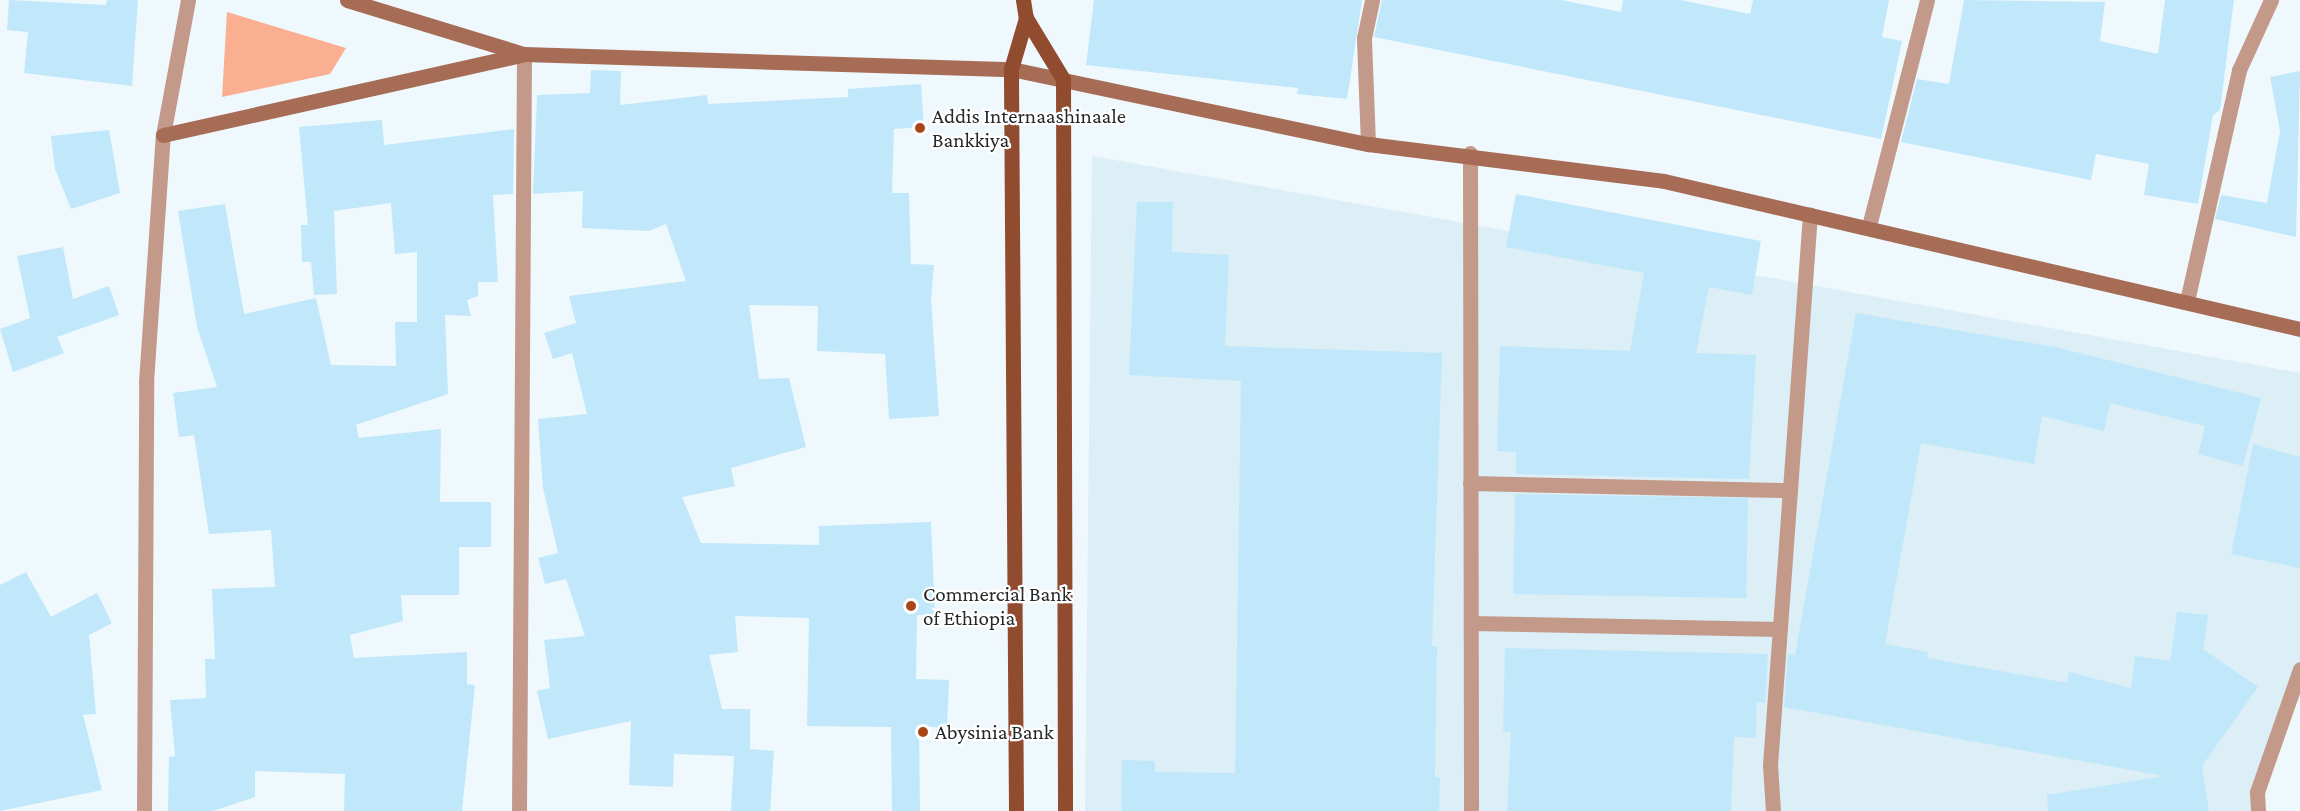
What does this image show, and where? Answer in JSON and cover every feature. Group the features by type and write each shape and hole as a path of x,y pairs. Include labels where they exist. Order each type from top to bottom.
{"main road":[{"path":"346,0 524,54"},
{"path":"1023,0 1026,18 1063,79 1065,811"},
{"path":"1016,811 1011,69 1026,18"},
{"path":"164,135 524,54 1011,69 1368,144 1470,153 1664,181 1869,226 2300,329"}],"street":[{"path":"144,811 146,382 164,135 188,0"},
{"path":"1368,144 1364,38 1372,0"},
{"path":"1869,226 1927,0"},
{"path":"2187,301 2239,70 2271,0"},
{"path":"519,811 524,54"},
{"path":"1470,153 1471,811"},
{"path":"1773,811 1770,765 1810,214"},
{"path":"1470,483 1790,490"},
{"path":"1471,622 1780,629"},
{"path":"2258,811 2257,792 2300,669"}],"shaded area":[{"path":"227,12 346,48 330,74 222,97"},
{"path":"1092,156 2300,373 2300,674 2257,811 1085,811"}],"building":[{"path":"9,0 106,5 107,0 138,0 132,86 24,73 28,32 7,30"},
{"path":"1094,0 1362,0 1347,99 1297,94 1298,88 1086,65"},
{"path":"1382,0 1561,0 1621,12 1623,0 1680,0 1750,14 1753,0 1889,0 1882,37 1902,41 1881,139 1374,37"},
{"path":"1964,0 2105,2 2100,41 2158,54 2165,0 2234,0 2220,110 2213,115 2198,204 2144,195 2149,164 2096,154 2091,180 1901,142 1917,79 1949,84"},
{"path":"591,70 621,71 620,105 707,95 708,104 848,97 848,89 921,84 924,127 894,129 892,193 909,193 911,264 934,265 931,299 939,416 889,419 885,354 817,351 818,306 749,305 759,379 789,378 806,447 731,468 735,486 682,497 701,543 819,545 819,526 931,522 935,615 917,615 916,679 949,680 947,728 919,726 920,811 892,811 891,727 807,726 809,618 735,616 738,652 709,655 722,709 750,709 750,749 774,751 770,811 731,811 734,756 674,754 673,787 629,785 631,721 548,739 537,691 550,688 544,640 585,636 566,579 545,584 538,558 558,553 543,488 538,419 587,414 572,353 553,359 544,333 576,323 569,296 686,281 666,224 649,231 582,228 583,191 533,194 537,95 590,93"},
{"path":"2300,71 2296,237 2215,219 2221,195 2267,203 2280,131 2270,77"},
{"path":"382,120 384,145 514,129 513,194 493,195 498,282 478,282 478,296 467,300 471,316 445,315 448,394 356,425 359,438 441,429 440,502 491,502 491,547 459,547 459,595 401,595 403,621 350,635 354,658 467,652 467,684 475,685 462,811 344,811 345,774 255,771 255,797 213,811 168,811 169,757 175,756 170,700 206,698 205,659 215,659 212,589 275,587 271,530 209,534 194,435 179,437 173,393 217,387 197,327 178,211 225,204 244,314 316,298 331,365 396,366 395,322 417,322 417,252 395,254 391,203 334,211 337,294 314,295 311,262 302,262 301,225 308,225 299,127"},
{"path":"109,130 120,193 71,209 55,169 51,136"},
{"path":"1516,194 1761,241 1752,295 1709,287 1696,353 1756,355 1749,479 1516,474 1516,452 1497,451 1500,346 1630,351 1644,273 1506,247"},
{"path":"1137,202 1173,202 1172,252 1229,255 1225,346 1442,353 1432,646 1437,646 1435,777 1440,777 1439,811 1121,811 1122,760 1155,761 1155,772 1235,773 1241,381 1129,375"},
{"path":"63,247 73,299 109,286 119,315 57,337 64,353 13,372 0,329 30,318 17,256"},
{"path":"1856,313 2055,347 2261,398 2243,466 2198,454 2205,426 2110,403 2104,431 2042,416 2034,464 1921,443 1885,644 1928,652 1927,658 2067,683 2069,672 2131,688 2135,656 2170,661 2177,612 2208,615 2203,649 2258,687 2202,766 2209,811 2048,811 2047,795 2164,776 1784,707 1788,654 1795,655"},
{"path":"2253,444 2300,457 2300,568 2231,554"},
{"path":"1515,494 1748,498 1746,598 1513,594"},
{"path":"26,572 51,617 97,593 112,623 89,635 96,714 83,715 102,790 0,811 0,585"},
{"path":"1505,648 1768,654 1765,703 1757,702 1756,738 1734,737 1731,811 1507,811 1511,732 1503,731"}],"place":[{"name":"Addis Internaashinaale Bankkiya","path":"920,128"},
{"name":"Commercial Bank of Ethiopia","path":"911,606"},
{"name":"Abysinia Bank","path":"923,732"}]}
